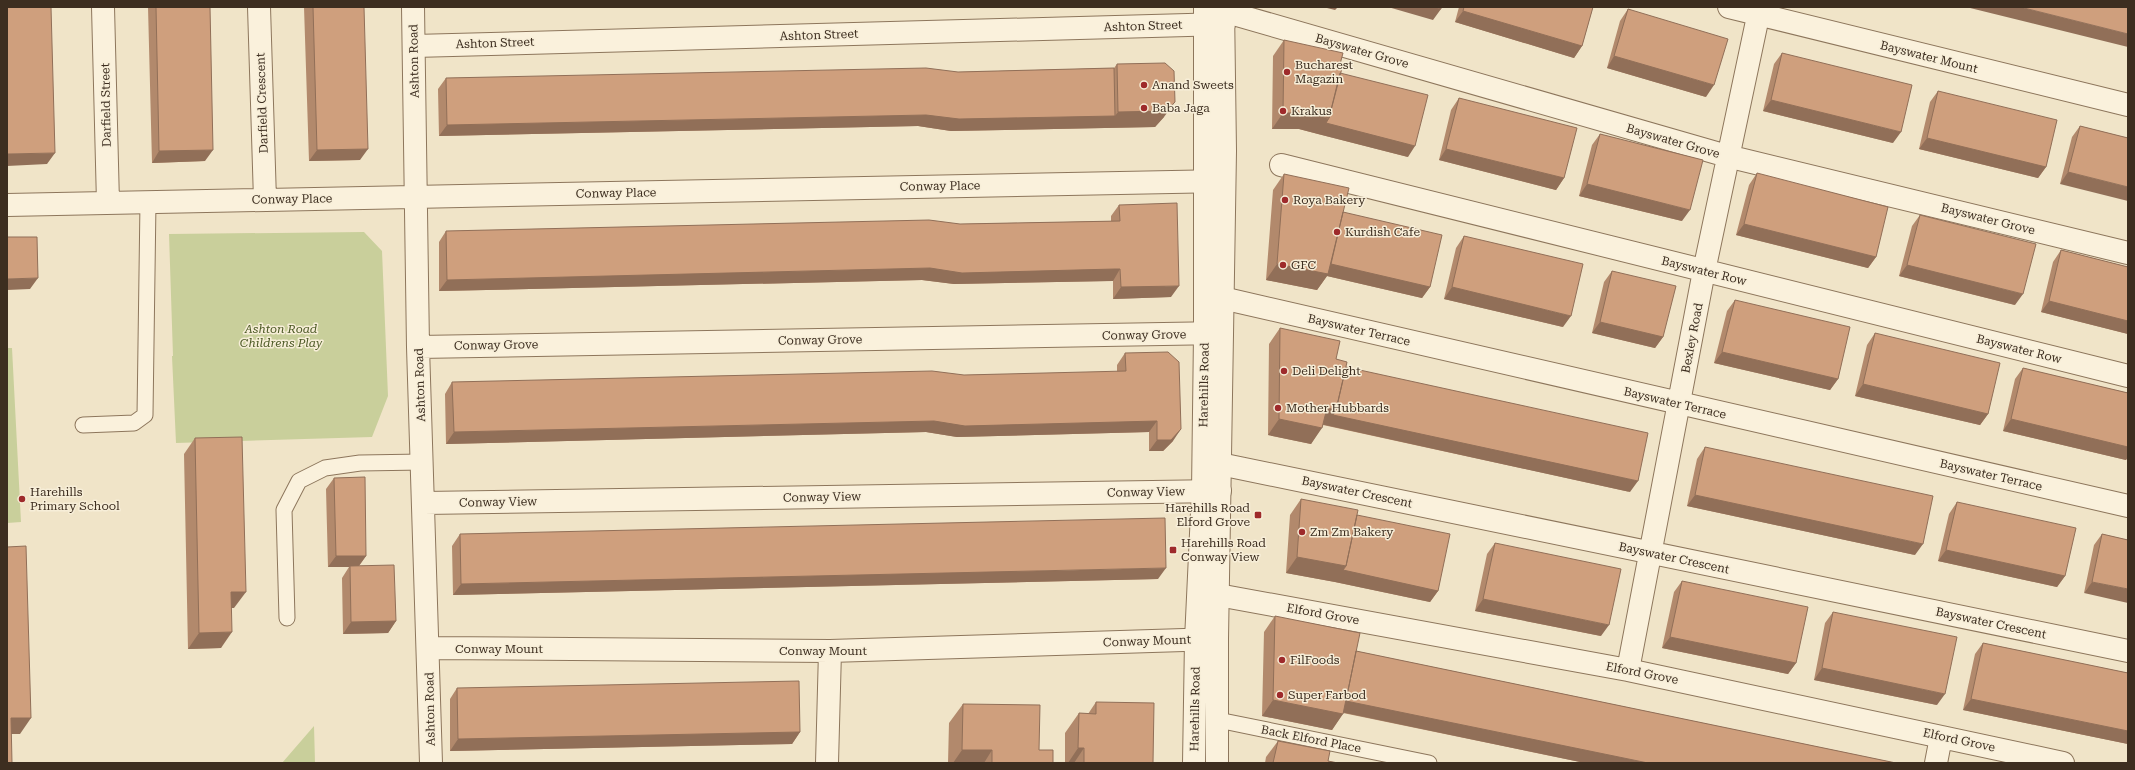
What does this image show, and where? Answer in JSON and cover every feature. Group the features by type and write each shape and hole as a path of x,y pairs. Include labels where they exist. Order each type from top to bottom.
{"street":[{"name":"Darfield Street","path":"104,7 108,203"},
{"name":"Darfield Crescent","path":"259,7 265,200"},
{"name":"Ashton Road","path":"413,7 418,347 429,648 431,763"},
{"name":"Bayswater Mount","path":"1730,7 1759,11 2128,105"},
{"name":"Bexley Road","path":"1628,670 1704,271 1727,156 1759,11"},
{"name":"Ashton Street","path":"414,46 1157,26 1216,15"},
{"name":"Bayswater Grove","path":"1216,15 1727,156 2128,253"},
{"name":"Harehills Road","path":"1194,763 1196,640 1211,491 1214,333 1216,15"},
{"name":"Bayswater Row","path":"1281,165 2128,376"},
{"name":"Conway Place","path":"7,205 1215,181"},
{"name":"Harehills Road","path":"1215,181 1222,298 1214,333 1220,464 1211,491 1218,595 1217,763"},
{"name":"Bayswater Terrace","path":"1222,298 2128,506"},
{"name":"Conway Grove","path":"418,347 1214,333"},
{"name":"Bayswater Crescent","path":"1220,464 2128,650"},
{"name":"Conway View","path":"424,503 1211,491"},
{"name":"Elford Grove","path":"1218,595 1628,670 2063,763"},
{"name":"Conway Mount","path":"429,648 830,651 1217,639"},
{"path":"827,763 830,651"},
{"path":"1936,763 1941,736"}],"lane":[{"path":"83,425 134,423 145,415 148,202"},
{"path":"287,618 284,510 299,481 325,468 360,463 423,462"},
{"name":"Back Elford Place","path":"1218,720 1429,763"}],"green space":[{"name":"Ashton Road Childrens Play","path":"364,232 382,251 388,396 372,437 176,443 169,234"},
{"path":"7,348 12,348 21,522 7,523"},
{"path":"314,726 315,763 282,763"}],"building":[{"path":"7,7 51,7 55,153 7,154"},
{"path":"156,7 210,7 213,150 159,151"},
{"path":"313,7 364,7 368,149 317,150"},
{"path":"1464,7 1593,7 1582,46 1463,11"},
{"path":"2020,7 2128,7 2128,34"},
{"path":"1628,9 1728,39 1714,85 1614,56"},
{"path":"1284,40 1343,53 1339,68 1342,68 1329,118 1310,113 1283,113"},
{"path":"1782,53 1912,85 1901,132 1771,100"},
{"path":"1165,63 1174,71 1175,102 1166,111 1118,112 1117,64"},
{"path":"926,68 958,72 1114,68 1115,116 959,119 926,115 447,125 446,78"},
{"path":"1340,73 1428,95 1415,146 1326,123 1329,118"},
{"path":"1938,91 2057,120 2046,167 1927,138"},
{"path":"1459,98 1577,128 1564,178 1446,149"},
{"path":"2080,126 2128,138 2128,187 2068,172"},
{"path":"1600,134 1703,160 1690,210 1587,184"},
{"path":"1757,173 1888,207 1876,257 1744,224"},
{"path":"1284,174 1349,188 1328,274 1277,264"},
{"path":"1177,203 1179,286 1121,287 1120,269 962,273 930,268 447,280 446,231 929,220 960,224 1120,221 1119,205"},
{"path":"1343,212 1442,235 1430,287 1331,264"},
{"path":"1920,215 2036,244 2023,294 1907,265"},
{"path":"1464,236 1583,264 1571,316 1452,287"},
{"path":"7,237 37,237 38,278 7,279"},
{"path":"2061,250 2128,267 2128,321 2049,301"},
{"path":"1612,271 1676,286 1663,337 1600,322"},
{"path":"1735,300 1850,327 1838,379 1722,352"},
{"path":"1280,328 1340,341 1336,359 1347,362 1336,410 1327,408 1322,428 1279,419"},
{"path":"1875,333 2000,363 1988,414 1863,384"},
{"path":"1168,352 1179,362 1181,429 1171,440 1157,440 1157,421 965,426 934,421 454,432 452,382 932,371 964,375 1126,371 1125,353"},
{"path":"1346,367 1648,433 1638,481 1333,415 1336,410"},
{"path":"2023,368 2128,393 2128,447 2011,419"},
{"path":"242,437 246,592 231,592 232,632 199,633 195,438"},
{"path":"1705,447 1933,496 1923,544 1695,495"},
{"path":"365,477 366,556 336,556 334,478"},
{"path":"1301,499 1358,510 1346,566 1297,557"},
{"path":"1957,502 2076,528 2065,576 1946,550"},
{"path":"1357,515 1450,534 1438,591 1343,570 1346,566"},
{"path":"1165,518 1166,568 461,584 460,534"},
{"path":"2102,534 2128,540 2128,589 2092,582"},
{"path":"1495,543 1621,569 1609,625 1483,599"},
{"path":"26,546 31,718 11,718 12,763 7,763 7,547"},
{"path":"394,565 396,621 351,622 350,566"},
{"path":"1682,581 1808,607 1796,663 1670,637"},
{"path":"1833,612 1957,637 1945,694 1822,668"},
{"path":"1275,616 1360,633 1343,714 1273,700"},
{"path":"1983,643 2128,673 2128,731 1971,699"},
{"path":"1356,651 1896,763 1648,763 1346,701"},
{"path":"799,681 800,732 458,739 457,688"},
{"path":"1096,702 1154,703 1153,763 1084,763 1084,748 1078,748 1079,713 1096,714"},
{"path":"963,704 1040,705 1039,750 1053,750 1053,763 992,763 992,750 962,750"},
{"path":"1278,741 1330,751 1328,761 1338,763 1273,763"}],"place":[{"name":"Bucharest Magazin","path":"1287,72"},
{"name":"Anand Sweets","path":"1144,85"},
{"name":"Baba Jaga","path":"1144,108"},
{"name":"Krakus","path":"1283,111"},
{"name":"Roya Bakery","path":"1285,200"},
{"name":"Kurdish Cafe","path":"1337,232"},
{"name":"GFC","path":"1283,265"},
{"name":"Deli Delight","path":"1284,371"},
{"name":"Mother Hubbards","path":"1278,408"},
{"name":"Harehills Primary School","path":"22,499"},
{"name":"Harehills Road Elford Grove","path":"1258,515"},
{"name":"Zm Zm Bakery","path":"1302,532"},
{"name":"Harehills Road Conway View","path":"1173,550"},
{"name":"FilFoods","path":"1282,660"},
{"name":"Super Farbod","path":"1280,695"}]}
